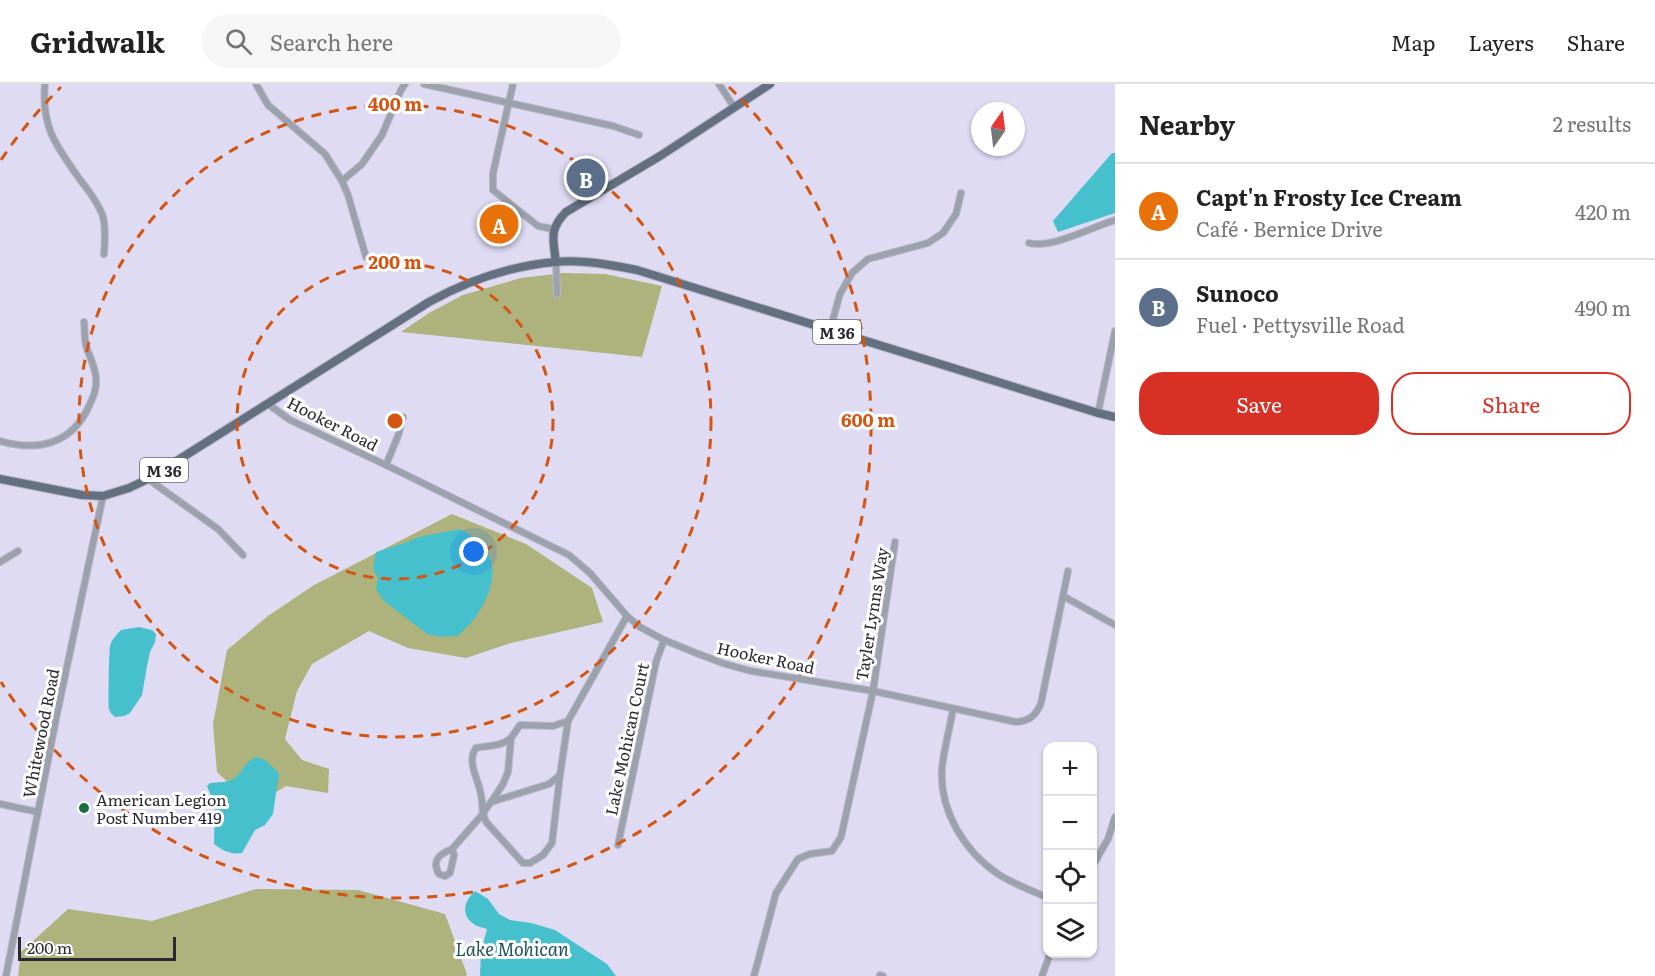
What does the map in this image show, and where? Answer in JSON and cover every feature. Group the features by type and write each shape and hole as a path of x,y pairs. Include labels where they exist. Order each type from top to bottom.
{"main road":[{"path":"556,262 554,229 567,212 641,168 770,84"},
{"name":"M 36","path":"0,479 82,495 103,496 129,488 148,479 454,288 485,277 556,262 586,262 637,270 1115,417"}],"street":[{"path":"45,84 46,120 57,148 89,191 103,216 106,240 104,254"},
{"path":"256,84 268,105 325,154 348,195 366,257"},
{"path":"342,181 362,164 382,135 405,84"},
{"path":"424,84 614,126 639,135"},
{"path":"513,84 493,173 493,189 538,226 554,229"},
{"path":"719,84 734,107"},
{"path":"830,330 840,294 852,273 868,259 928,243 943,233 956,214 961,193"},
{"path":"1029,243 1037,245 1053,242 1115,220"},
{"path":"556,262 557,294"},
{"path":"0,441 26,447 46,444 68,434 84,418 92,399 96,380 93,361 86,348 84,322"},
{"path":"1098,413 1115,331"},
{"name":"Hooker Road","path":"268,404 290,420 569,555 590,573 627,616 640,627 664,640 725,664 751,671 873,691 1016,722 1030,719 1041,703 1068,571"},
{"path":"386,465 398,436 402,417"},
{"path":"148,479 218,529 243,555"},
{"name":"Whitewood Road","path":"6,976 103,496"},
{"name":"Tayler Lynns Way","path":"754,976 776,893 798,859 832,851 842,837 873,691 895,542"},
{"path":"0,562 18,551"},
{"path":"1063,596 1115,625"},
{"path":"568,721 553,726 520,725 511,738 502,744 478,747 473,750 472,759 482,795 482,815 523,863 530,863 543,855 552,843 568,721 627,616"},
{"name":"Lake Mohican Court","path":"618,845 656,662 664,640"},
{"path":"953,709 942,769 945,798 954,824 960,836 986,865 1000,875 1043,896"},
{"path":"453,849 482,815 503,784 508,772 511,738"},
{"path":"491,802 549,784 560,775"},
{"path":"0,804 38,812"},
{"path":"1097,858 1108,839 1115,817"},
{"path":"1042,976 1049,958"}],"green space":[{"path":"563,273 605,274 662,286 642,357 401,332 429,313 463,295 521,278"},
{"path":"452,514 526,544 592,588 603,622 511,643 466,658 408,648 369,631 312,664 297,691 285,739 302,760 329,769 328,793 286,786 253,806 217,772 213,724 227,650 268,616 314,585"},
{"path":"256,889 358,890 445,914 467,974 466,976 18,976 21,952 68,909 152,921"}],"water":[{"path":"1112,153 1115,153 1115,213 1058,232 1053,221"},
{"path":"460,529 483,546 489,556 492,567 490,590 473,621 458,636 441,637 427,634 384,601 376,589 378,578 373,568 376,552 419,537"},
{"path":"139,627 152,630 156,634 150,652 142,695 130,713 115,717 110,712 109,706 110,646 121,630"},
{"path":"257,757 265,760 279,773 273,814 265,825 255,830 242,853 231,853 214,844 215,806 207,786 210,783 232,780"},
{"name":"Lake Mohican","path":"475,891 488,899 499,914 510,920 555,930 607,964 616,976 480,976 481,952 487,929 472,922 465,909"}],"place":[{"name":"Sunoco","path":"586,178"},
{"name":"Capt'n Frosty Ice Cream","path":"499,224"},
{"name":"American Legion Post Number 419","path":"84,808"}]}
